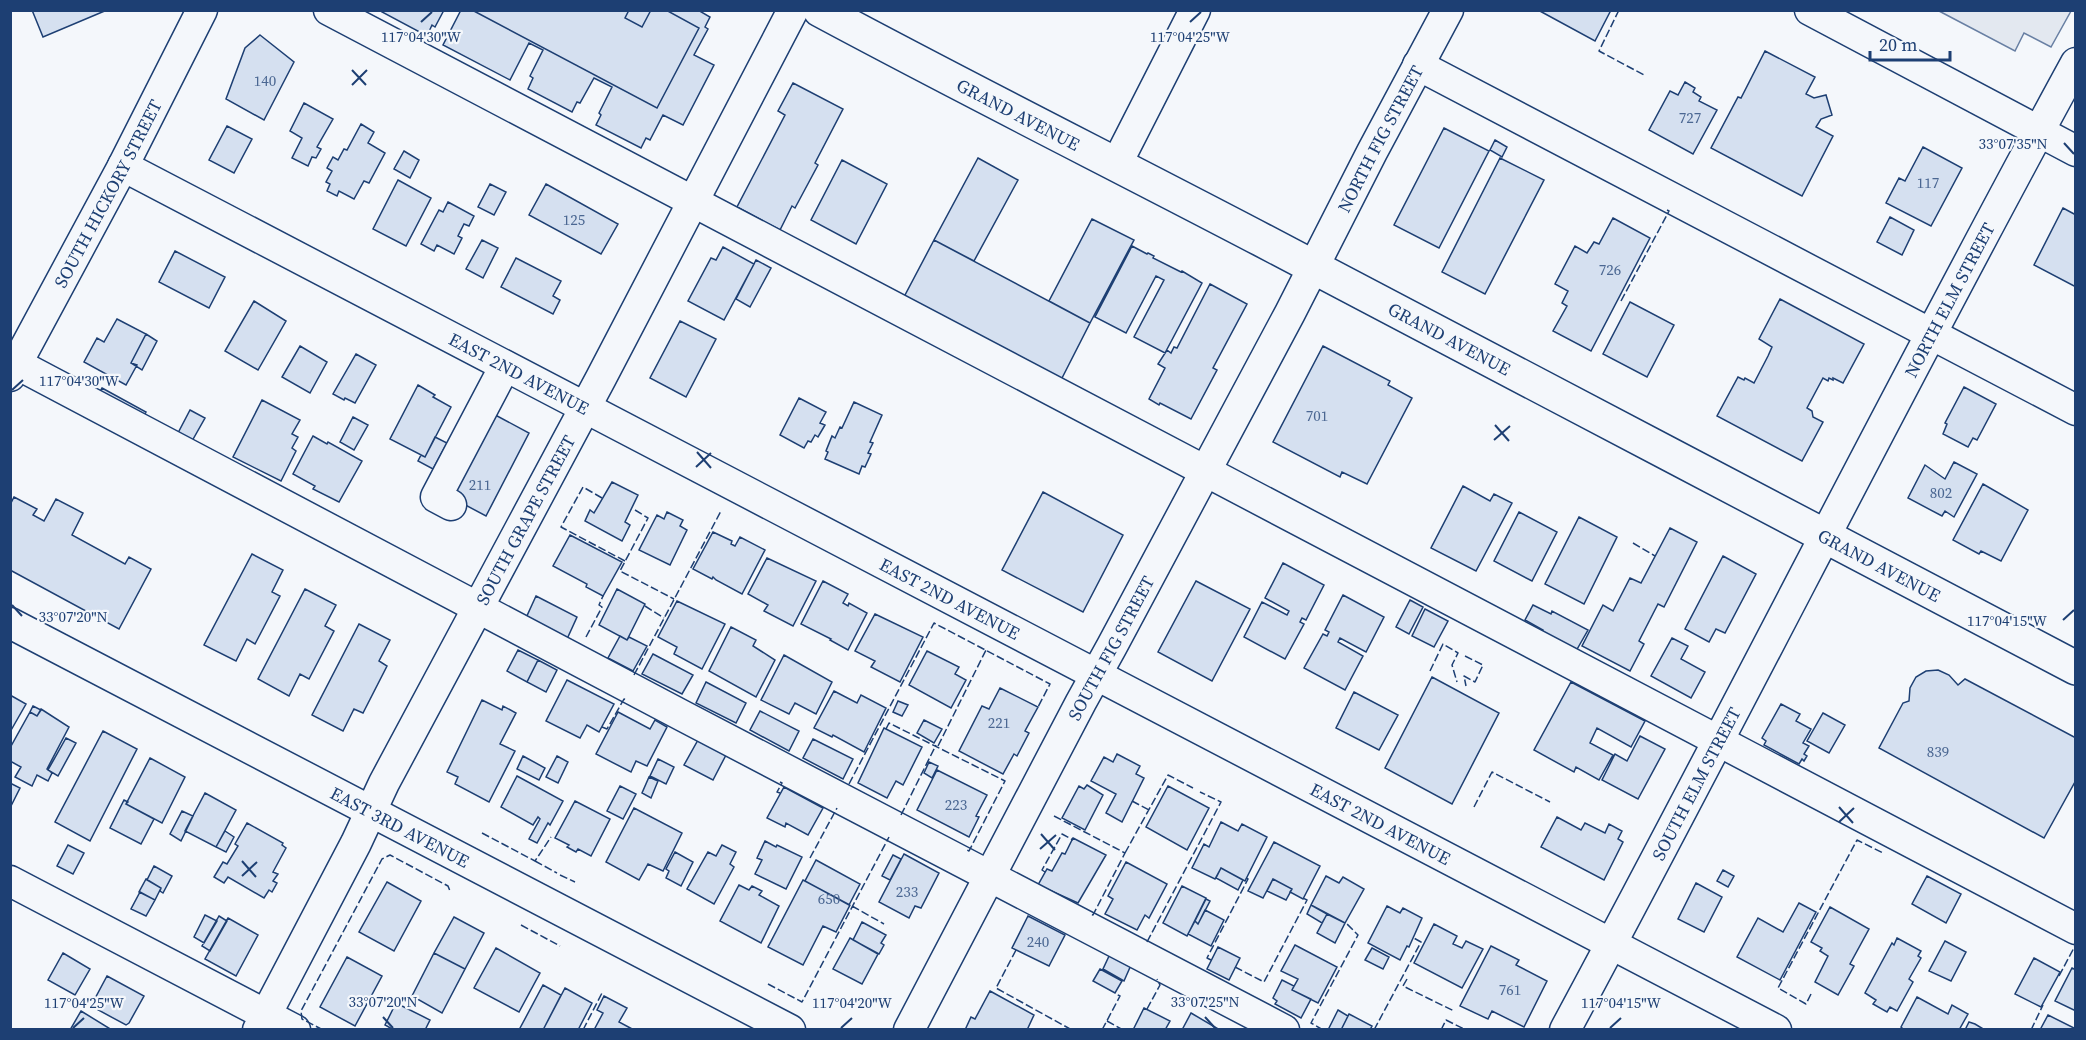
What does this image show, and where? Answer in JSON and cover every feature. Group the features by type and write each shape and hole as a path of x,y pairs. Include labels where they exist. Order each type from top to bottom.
{"main road":[{"name":"GRAND AVENUE","path":"820,10 2076,668"}],"street":[{"name":"SOUTH HICKORY STREET","path":"14,370 123,166 202,10"},
{"path":"329,10 2076,929"},
{"name":"SOUTH GRAPE STREET","path":"262,1022 477,608 793,10"},
{"path":"1116,165 1195,10"},
{"name":"NORTH FIG STREET","path":"1312,267 1448,10"},
{"path":"1810,10 2076,151"},
{"name":"NORTH ELM STREET","path":"1826,536 2038,131 2076,63"},
{"path":"1418,65 2076,410"},
{"name":"EAST 2ND AVENUE","path":"123,166 1776,1029"},
{"name":"SOUTH FIG STREET","path":"909,1029 1312,267"},
{"path":"451,505 436,497 505,366"},
{"path":"14,370 477,608 1284,1029"},
{"name":"SOUTH ELM STREET","path":"1565,1029 1826,536"},
{"name":"EAST 3RD AVENUE","path":"10,623 790,1029"},
{"path":"10,881 262,1022 295,1029"}],"shaded area":[{"path":"1939,11 2071,11 2051,47 2024,33 2015,51"}],"building":[{"path":"32,10 107,10 43,37"},
{"path":"383,10 444,10 435,27 432,25 427,36 382,12"},
{"path":"461,10 629,10 625,18 642,27 651,10 698,10 710,17 705,27 708,29 694,55 714,65 683,125 663,115 650,140 646,138 641,148 596,125 601,115 599,113 612,87 594,78 580,103 577,102 572,112 528,89 533,78 530,76 543,50 529,43 510,80 443,45"},
{"path":"472,10 666,10 699,28 657,108"},
{"path":"1538,10 1611,10 1595,41"},
{"path":"260,35 294,62 264,120 226,99 245,48"},
{"path":"1765,51 1815,77 1806,94 1814,98 1826,95 1832,115 1821,119 1816,127 1833,136 1802,196 1711,148 1738,97 1741,98"},
{"path":"1685,82 1695,88 1693,92 1701,97 1699,101 1717,110 1693,154 1649,130 1670,91 1678,95"},
{"path":"793,83 843,109 815,163 818,165 795,208 792,206 780,230 737,207 785,115 778,111"},
{"path":"304,103 333,119 317,147 321,149 316,158 312,157 308,166 292,158 302,138 290,131"},
{"path":"361,124 374,132 368,143 385,153 369,183 364,181 354,199 339,191 337,196 327,191 330,184 326,182 332,171 327,168 333,157 338,160 344,149 347,150"},
{"path":"227,126 252,139 234,173 209,160"},
{"path":"1444,128 1489,151 1439,248 1394,225"},
{"path":"1495,140 1507,147 1502,157 1490,150"},
{"path":"1923,147 1962,168 1931,226 1886,203 1899,178 1905,181"},
{"path":"404,151 419,160 410,178 394,169"},
{"path":"978,158 1018,180 974,261 934,240"},
{"path":"1500,158 1544,180 1485,294 1442,272"},
{"path":"842,160 887,184 856,244 811,220"},
{"path":"398,180 431,198 406,246 373,229"},
{"path":"490,184 506,192 494,215 478,207"},
{"path":"546,184 618,224 601,254 529,215"},
{"path":"448,202 474,216 469,226 464,224 458,236 462,238 454,254 437,245 434,251 421,244 439,210 443,212"},
{"path":"2063,208 2076,215 2076,287 2034,265"},
{"path":"1890,217 1914,230 1902,255 1877,242"},
{"path":"1613,218 1650,238 1591,351 1553,331 1567,306 1562,303 1568,291 1555,284 1575,246 1587,253 1594,242 1599,244"},
{"path":"1092,219 1134,240 1090,323 1049,301"},
{"path":"482,240 498,248 483,278 466,269"},
{"path":"934,240 1090,323 1061,380 904,297"},
{"path":"1132,246 1202,283 1165,353 1134,337 1164,280 1156,276 1126,333 1095,317"},
{"path":"723,247 754,264 724,320 688,301 711,258 716,260"},
{"path":"175,251 225,277 209,308 159,282"},
{"path":"516,258 561,281 553,296 560,300 553,314 501,287"},
{"path":"756,260 771,268 750,307 736,299"},
{"path":"1210,284 1247,304 1213,368 1217,370 1191,419 1149,399 1165,368 1158,364 1167,350 1171,353 1174,347 1177,348"},
{"path":"1780,299 1864,344 1843,383 1833,378 1833,380 1829,378 1828,381 1823,378 1807,408 1812,411 1813,417 1823,422 1802,461 1717,416 1738,377 1754,383 1772,347 1759,339"},
{"path":"254,301 286,321 258,370 225,351"},
{"path":"1630,302 1674,325 1647,377 1603,354"},
{"path":"117,319 146,334 131,363 137,365 126,385 84,362 97,338 104,342"},
{"path":"680,321 716,339 686,397 650,378"},
{"path":"146,334 157,341 142,370 131,363"},
{"path":"300,346 327,362 310,393 282,377"},
{"path":"1323,346 1390,381 1388,385 1412,398 1367,484 1342,472 1340,477 1273,442"},
{"path":"356,354 376,365 355,403 333,394"},
{"path":"418,385 451,407 425,457 390,439"},
{"path":"1964,387 1996,404 1977,440 1973,438 1968,447 1943,434 1947,424 1945,423"},
{"path":"102,388 146,412 141,421 97,397"},
{"path":"799,398 826,412 820,423 825,425 818,437 815,435 804,448 780,435"},
{"path":"262,400 300,420 292,434 298,437 292,448 296,451 281,481 233,457"},
{"path":"854,402 882,415 870,442 873,443 868,453 871,454 859,474 825,459 832,436 835,438 840,427 842,428"},
{"path":"190,410 205,418 192,441 178,433"},
{"path":"486,410 529,433 486,516 443,493"},
{"path":"353,417 368,425 354,450 340,442"},
{"path":"313,436 362,461 339,502 313,489 315,486 293,474"},
{"path":"435,437 447,443 433,469 418,461 421,455 425,457"},
{"path":"1954,462 1977,474 1954,517 1945,511 1942,516 1908,498 1925,465 1945,479"},
{"path":"612,482 638,495 625,522 630,525 622,541 585,521 590,510 594,513"},
{"path":"1983,484 2028,510 2001,561 1981,551 1979,554 1953,540"},
{"path":"1463,486 1490,501 1494,494 1512,503 1476,571 1431,548"},
{"path":"1043,492 1123,535 1083,612 1002,570"},
{"path":"14,497 37,509 33,515 44,521 56,499 83,513 72,535 125,564 129,557 151,569 119,629 10,570 10,505"},
{"path":"667,512 683,520 680,526 687,530 670,565 639,550 657,515 664,519"},
{"path":"1519,512 1557,532 1532,581 1494,561"},
{"path":"1579,517 1617,537 1584,604 1545,584"},
{"path":"1670,528 1697,542 1664,607 1658,604 1639,641 1644,644 1630,671 1582,646 1603,605 1613,611 1630,578 1641,583"},
{"path":"713,532 732,541 731,544 735,546 740,537 765,550 742,594 713,577 712,579 693,569"},
{"path":"570,535 622,562 603,596 586,587 587,584 553,566"},
{"path":"252,554 283,570 272,592 280,596 255,644 247,639 236,661 204,645"},
{"path":"1723,556 1756,574 1725,633 1716,629 1709,642 1685,629"},
{"path":"767,558 816,581 793,626 764,611 768,605 748,594"},
{"path":"1283,563 1324,585 1306,620 1302,618 1300,622 1304,624 1285,659 1244,637 1262,602 1287,615 1289,611 1265,598"},
{"path":"823,581 848,594 843,603 848,606 849,603 867,613 848,650 801,624"},
{"path":"1196,581 1250,609 1212,681 1158,652"},
{"path":"305,589 336,605 325,626 334,631 309,679 300,674 289,696 258,679"},
{"path":"617,589 645,604 627,640 599,625"},
{"path":"1343,595 1384,617 1366,652 1340,638 1338,642 1363,656 1345,690 1304,668 1323,634 1327,636 1329,632 1325,630"},
{"path":"536,596 577,617 567,639 526,618"},
{"path":"1410,600 1423,607 1409,634 1396,627"},
{"path":"677,601 725,624 702,669 674,654 677,647 658,637"},
{"path":"1533,605 1551,614 1552,611 1588,630 1576,651 1525,620"},
{"path":"1425,609 1448,621 1434,647 1412,636"},
{"path":"875,614 923,637 900,682 871,667 875,661 855,651"},
{"path":"359,624 390,640 379,661 387,666 363,713 354,709 343,731 312,715"},
{"path":"731,627 756,640 753,646 775,660 756,697 709,671"},
{"path":"620,636 627,640 629,637 647,646 633,671 608,658"},
{"path":"1672,638 1688,646 1681,659 1705,672 1691,698 1651,676"},
{"path":"518,650 538,660 527,682 507,671"},
{"path":"927,651 959,667 955,674 966,680 951,708 909,685"},
{"path":"653,654 693,675 682,694 642,674"},
{"path":"784,655 832,682 816,714 795,703 789,714 761,700"},
{"path":"538,660 557,670 546,692 527,682"},
{"path":"1938,670 1949,675 1958,685 1965,679 2076,738 2076,780 2044,838 1879,748 1903,703 1909,701 1910,688 1916,677 1926,671"},
{"path":"1432,677 1499,713 1452,804 1385,768"},
{"path":"567,680 614,704 599,732 587,725 580,738 546,721"},
{"path":"706,682 746,703 736,723 696,703"},
{"path":"1571,682 1645,721 1631,747 1597,728 1590,743 1613,755 1599,780 1576,767 1574,772 1534,750"},
{"path":"1000,688 1038,707 1025,731 1029,733 1017,756 1014,754 1003,774 959,751 982,706 989,709"},
{"path":"834,691 857,703 861,695 886,708 864,752 833,735 832,737 814,728"},
{"path":"1354,692 1398,715 1379,750 1336,728"},
{"path":"10,695 26,704 10,732"},
{"path":"482,700 502,710 503,706 516,713 500,744 515,751 489,802 455,784 458,777 447,772"},
{"path":"898,701 908,705 902,716 893,712"},
{"path":"1781,704 1800,714 1796,721 1811,729 1803,743 1809,746 1804,754 1807,756 1799,764 1764,745 1766,741 1762,738"},
{"path":"33,706 41,710 37,716 30,712"},
{"path":"41,709 69,727 47,769 52,773 48,781 37,775 32,786 15,777 21,767 10,761 10,748 30,712 37,716"},
{"path":"760,711 799,731 789,751 750,730"},
{"path":"618,712 650,729 655,720 667,727 647,766 636,761 631,772 596,754"},
{"path":"1823,713 1845,725 1829,753 1807,741"},
{"path":"924,720 942,729 934,743 917,733"},
{"path":"884,728 922,747 903,785 896,781 887,798 858,783"},
{"path":"103,731 137,749 90,841 55,822"},
{"path":"1640,736 1665,749 1638,799 1602,780 1615,754 1627,761"},
{"path":"66,738 76,743 58,776 48,770"},
{"path":"813,739 853,759 843,779 803,758"},
{"path":"698,740 726,755 713,780 684,765"},
{"path":"1117,754 1140,766 1136,774 1144,778 1122,822 1106,813 1116,794 1091,781 1104,757 1113,762"},
{"path":"523,756 545,768 539,780 517,769"},
{"path":"557,756 568,762 558,783 546,777"},
{"path":"150,758 185,777 162,823 126,804"},
{"path":"658,759 674,767 666,784 650,776"},
{"path":"929,762 938,766 932,778 924,773"},
{"path":"937,770 987,795 976,816 979,817 969,837 917,810"},
{"path":"517,776 563,801 537,843 529,839 540,819 538,817 533,825 501,807"},
{"path":"649,777 658,781 651,798 642,793"},
{"path":"10,783 20,788 10,808"},
{"path":"1087,785 1103,795 1085,830 1062,818 1079,786 1084,789"},
{"path":"620,786 636,794 623,819 607,811"},
{"path":"1168,786 1209,808 1187,850 1146,827"},
{"path":"784,787 823,808 808,835 786,823 785,827 767,818"},
{"path":"205,793 236,810 216,847 185,831"},
{"path":"124,800 128,802 126,804 154,819 141,844 110,828"},
{"path":"575,801 610,819 591,856 578,849 576,852 567,847 569,845 555,838"},
{"path":"634,808 682,833 663,871 648,864 639,880 606,862"},
{"path":"182,811 193,816 181,841 170,834"},
{"path":"1557,817 1581,830 1585,823 1605,833 1609,824 1622,831 1618,839 1623,842 1604,880 1541,847"},
{"path":"1221,822 1238,831 1242,824 1267,837 1245,881 1221,868 1215,879 1192,868 1204,844 1209,847"},
{"path":"247,823 283,843 282,845 286,848 273,872 278,874 273,881 277,883 272,892 269,890 264,898 228,877 224,883 214,877 223,862 227,864 238,846 235,844"},
{"path":"225,831 234,837 226,852 216,847"},
{"path":"1073,838 1106,855 1078,903 1038,885 1047,869 1052,871 1062,853 1065,854"},
{"path":"765,841 802,857 786,889 755,874 762,860 757,858"},
{"path":"1274,842 1320,866 1303,899 1290,892 1292,889 1273,879 1263,898 1248,891"},
{"path":"68,845 84,853 73,874 57,866"},
{"path":"722,845 736,852 730,864 734,867 714,904 687,889 708,852 716,856"},
{"path":"675,852 693,862 681,886 666,878 669,871 666,869"},
{"path":"904,854 939,873 921,908 915,906 909,918 879,902"},
{"path":"893,855 901,859 890,880 882,876"},
{"path":"816,860 860,884 849,905 805,881"},
{"path":"1126,862 1167,884 1149,918 1145,915 1137,930 1105,914 1113,899 1108,896"},
{"path":"154,866 172,876 163,893 160,891 161,888 147,880"},
{"path":"1221,868 1243,880 1238,890 1216,878"},
{"path":"1723,870 1734,876 1728,887 1717,881"},
{"path":"1326,876 1339,883 1343,877 1364,889 1345,923 1311,905"},
{"path":"1927,876 1961,894 1946,923 1912,904"},
{"path":"146,879 161,888 155,900 139,892"},
{"path":"1273,879 1292,889 1286,900 1267,891"},
{"path":"803,880 850,905 836,932 823,926 803,965 768,947"},
{"path":"387,882 421,901 394,951 359,932"},
{"path":"1696,883 1722,897 1704,932 1678,919"},
{"path":"739,885 749,890 752,886 762,891 759,895 779,906 761,943 720,921"},
{"path":"1182,886 1206,898 1187,936 1163,923"},
{"path":"140,892 155,900 146,916 131,909"},
{"path":"1206,899 1210,901 1198,924 1195,921"},
{"path":"1799,903 1816,912 1780,980 1737,957 1758,918 1783,932"},
{"path":"1311,905 1327,914 1322,923 1307,914"},
{"path":"1387,906 1400,913 1403,908 1422,918 1409,947 1407,946 1400,960 1368,943"},
{"path":"1830,907 1869,929 1850,964 1854,966 1838,995 1815,982 1828,956 1820,951 1822,948 1811,942"},
{"path":"1205,910 1224,920 1211,946 1188,934 1195,921 1198,924"},
{"path":"1327,914 1345,923 1335,943 1317,933"},
{"path":"205,915 217,921 204,943 194,937"},
{"path":"219,916 227,921 210,951 202,946"},
{"path":"1028,916 1065,935 1049,966 1012,948"},
{"path":"454,917 484,933 465,969 434,953"},
{"path":"228,918 258,935 236,976 205,959"},
{"path":"862,922 886,935 881,943 884,945 879,954 853,940"},
{"path":"1434,924 1457,936 1453,944 1462,948 1466,941 1483,949 1462,988 1414,963"},
{"path":"850,938 878,954 862,984 833,969"},
{"path":"1897,938 1921,951 1918,956 1921,958 1909,979 1913,982 1897,1011 1890,1007 1887,1012 1873,1004 1876,1000 1865,993 1892,943 1894,945"},
{"path":"1945,941 1966,952 1951,981 1929,971"},
{"path":"1295,945 1337,967 1318,1003 1292,990 1298,979 1281,971"},
{"path":"1491,946 1519,960 1516,965 1547,981 1524,1027 1492,1011 1488,1019 1460,1006"},
{"path":"1218,947 1240,958 1229,980 1207,969"},
{"path":"496,948 540,973 519,1012 474,988"},
{"path":"1372,948 1389,957 1383,969 1365,960"},
{"path":"63,953 90,969 75,995 48,980"},
{"path":"434,953 465,969 442,1013 412,996"},
{"path":"1110,954 1131,965 1124,981 1103,969"},
{"path":"347,957 382,976 355,1026 320,1007"},
{"path":"2034,958 2060,972 2041,1007 2015,994"},
{"path":"2072,968 2076,970 2076,1011 2055,1001"},
{"path":"1100,969 1122,981 1115,993 1093,981"},
{"path":"107,976 144,996 126,1025 91,1006"},
{"path":"1282,980 1294,986 1292,990 1311,999 1301,1018 1275,1004 1277,1001 1273,998"},
{"path":"543,985 561,995 543,1030 519,1030"},
{"path":"565,988 592,1003 578,1030 543,1030"},
{"path":"990,991 1034,1015 1027,1030 965,1030 971,1017 975,1019"},
{"path":"604,996 627,1008 619,1022 634,1030 594,1030 603,1013 597,1010"},
{"path":"1917,997 1948,1014 1952,1005 1968,1014 1959,1030 1904,1030 1901,1027"},
{"path":"396,1003 430,1020 425,1030 394,1030 385,1025"},
{"path":"1144,1008 1170,1021 1165,1030 1133,1030"},
{"path":"1338,1010 1348,1016 1341,1030 1328,1030"},
{"path":"81,1011 112,1030 70,1030"},
{"path":"1191,1013 1220,1030 1182,1030"},
{"path":"1349,1014 1372,1026 1370,1030 1341,1030"},
{"path":"2048,1015 2076,1029 2076,1030 2040,1030"},
{"path":"1969,1022 1975,1024 1985,1030 1965,1030"}],"fence":[{"path":"1619,10 1599,51 1644,75"},
{"path":"1621,301 1669,211 1667,210"},
{"path":"602,498 583,487 561,527 625,561"},
{"path":"635,510 648,518 620,571 674,599"},
{"path":"634,675 721,511"},
{"path":"1633,543 1655,556"},
{"path":"586,637 602,607 599,605 603,596"},
{"path":"645,606 664,618"},
{"path":"849,784 934,623 1050,684 1038,707"},
{"path":"1430,671 1443,644 1458,653 1452,665 1457,682"},
{"path":"938,746 986,650"},
{"path":"1465,656 1483,665 1475,682 1464,676 1466,686"},
{"path":"602,727 607,729 624,699 626,700"},
{"path":"886,729 889,723 1005,781 969,851 965,849"},
{"path":"901,815 936,745"},
{"path":"1474,807 1492,772 1550,802"},
{"path":"1125,853 1168,775 1193,788"},
{"path":"780,782 782,783 777,792 780,793"},
{"path":"1147,942 1221,802 1200,792"},
{"path":"1132,801 1151,811"},
{"path":"810,858 837,808"},
{"path":"1054,816 1125,853 1093,915 1091,914"},
{"path":"482,833 535,861 551,837"},
{"path":"1045,872 1042,870 1062,834 1073,840"},
{"path":"768,984 802,1002 889,837"},
{"path":"1811,994 1806,1004 1778,988 1857,840 1883,853"},
{"path":"323,1030 302,1019 301,1011 382,859 390,855 448,886 450,891"},
{"path":"535,861 557,873"},
{"path":"560,875 575,882"},
{"path":"1211,960 1207,958 1248,879 1246,878"},
{"path":"1235,967 1264,982 1307,900 1303,898"},
{"path":"852,906 884,924"},
{"path":"1323,1030 1311,1023 1358,935 1346,923"},
{"path":"521,925 560,946"},
{"path":"1374,1030 1421,942 1412,937"},
{"path":"2059,976 2076,944"},
{"path":"1016,950 996,988 1072,1030"},
{"path":"1147,1009 1160,985 1157,979"},
{"path":"1407,979 1403,986 1454,1011"},
{"path":"583,1030 602,993"},
{"path":"1102,1030 1120,996 1116,994"},
{"path":"2031,1030 2043,1005"},
{"path":"1441,1030 1446,1020 1466,1030"},
{"path":"1107,1021 1123,1030"}]}
